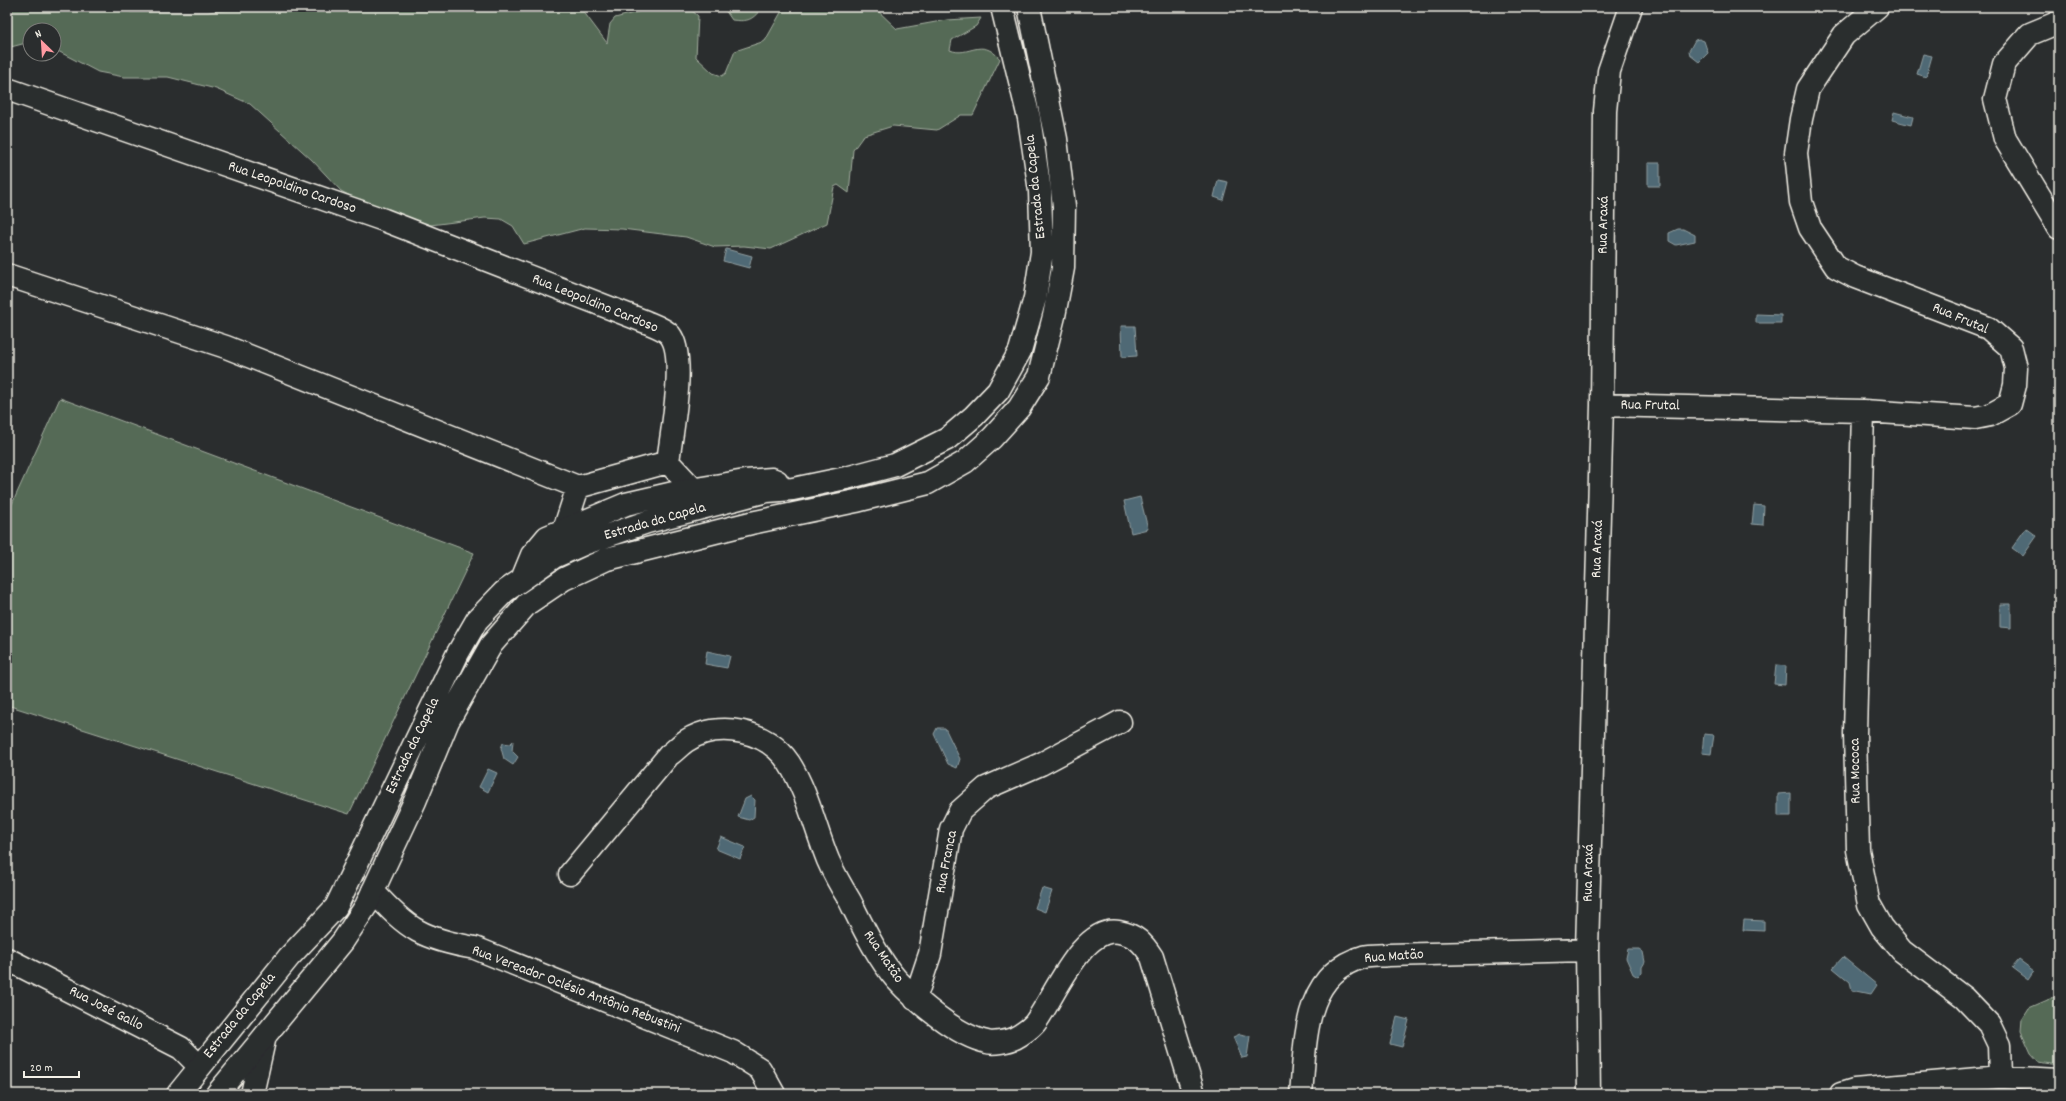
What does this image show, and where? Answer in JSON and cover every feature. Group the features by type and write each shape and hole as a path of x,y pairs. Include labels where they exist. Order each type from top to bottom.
{"street":[{"name":"Estrada da Capela","path":"178,1094 199,1066 289,957 336,907 458,653 477,620 504,592 554,557 586,543 647,522 745,498 767,491 793,489 846,478 895,465 947,439 974,416 998,391 1020,352 1035,298 1042,252 1040,198 1029,118 1002,7"},
{"name":"Estrada da Capela","path":"217,1094 343,941 366,906 415,801 448,721 491,645 527,604 564,579 607,560 751,523 856,501 928,483 965,462 992,438 1019,408 1039,376 1054,316 1063,268 1064,206 1056,139 1029,7"},
{"name":"Rua Araxá","path":"1589,1094 1587,950 1602,405 1605,111 1609,71 1631,7"},
{"name":"Rua Frutal","path":"1602,405 1863,410 1975,418 1990,415 2010,404 2016,385 2016,368 2011,348 1988,328 1855,277 1836,267 1810,228 1801,202 1796,154 1801,119 1808,89 1844,35 1877,7"},
{"path":"2059,22 2030,34 2004,64 1995,99 2005,139 2059,228"},
{"name":"Rua Leopoldino Cardoso","path":"7,89 384,220 646,322 670,334 678,350 679,367 668,462"},
{"path":"7,275 226,348 578,487 668,462 695,491"},
{"name":"Rua Mococa","path":"1863,410 1855,734 1858,850 1869,904 1882,927 1902,951 1964,998 1989,1024 1999,1045 2000,1077"},
{"path":"522,578 532,555 547,537 626,504 671,494 745,481 772,479 793,489"},
{"path":"564,530 578,487"},
{"path":"767,491 775,495 777,499 778,506 772,518"},
{"path":"745,498 741,506 751,523"},
{"name":"Rua Franca","path":"915,999 930,954 951,829 960,811 986,788 1041,764 1120,722"},
{"name":"Rua Matão","path":"570,874 669,755 687,741 708,732 730,730 752,734 772,745 788,762 798,782 828,861 868,936 895,977 915,999 962,1033 988,1043 1014,1038 1034,1024 1081,950 1093,939 1104,933 1114,931 1131,934 1142,942 1152,957 1194,1094"},
{"name":"Rua Vereador Oclésio Antônio Rebustini","path":"373,891 390,910 415,931 443,943 475,948 733,1052 760,1069 774,1094"},
{"name":"Rua Matão","path":"1300,1094 1312,1004 1324,983 1342,966 1364,957 1388,955 1587,950"},
{"name":"Rua José Gallo","path":"7,959 181,1048 199,1066"},
{"path":"252,1094 265,1036"},
{"path":"1850,1093 2000,1077 2059,1080"}],"green space":[{"path":"7,7 122,7 130,12 208,12 250,7 574,7 583,11 607,43 610,24 615,18 656,7 688,7 698,16 696,57 713,73 722,76 726,73 735,51 765,41 784,7 874,7 897,29 947,20 981,18 976,26 952,40 950,50 963,52 981,48 987,49 993,52 1000,59 973,115 961,115 937,130 893,126 864,135 853,150 849,193 838,185 834,187 827,223 771,249 744,246 715,247 686,237 622,229 585,228 524,244 513,226 501,219 485,218 415,227 397,221 341,191 312,160 250,104 216,89 168,77 124,77 98,72 62,53 62,22 22,22 22,44 7,48"},
{"path":"723,7 763,7 750,19 742,21 732,20"},
{"path":"60,398 474,553 349,814 7,705 7,515"},
{"path":"2059,995 2059,1065 2039,1062 2031,1053 2021,1031 2022,1019 2029,1008"}],"water":[{"path":"1699,39 1704,41 1708,53 1699,62 1690,55 1689,51 1695,40"},
{"path":"1923,54 1932,56 1926,77 1917,74"},
{"path":"1894,112 1913,117 1911,125 1892,120"},
{"path":"1648,163 1660,163 1660,186 1648,186"},
{"path":"1218,180 1228,182 1223,200 1214,197"},
{"path":"1678,229 1683,229 1695,235 1695,241 1676,245 1669,241 1669,233"},
{"path":"726,249 752,256 749,268 723,261"},
{"path":"1756,314 1781,315 1781,323 1756,323"},
{"path":"1121,326 1135,326 1137,356 1122,357"},
{"path":"1140,497 1148,529 1131,533 1124,501"},
{"path":"1754,505 1764,506 1763,525 1752,524"},
{"path":"2026,528 2037,536 2023,556 2012,548"},
{"path":"2000,604 2011,604 2011,628 2000,627"},
{"path":"707,651 730,656 727,668 705,664"},
{"path":"1776,665 1786,666 1785,685 1774,684"},
{"path":"937,728 945,728 960,759 957,768 948,764 934,734"},
{"path":"1704,734 1714,735 1711,754 1702,753"},
{"path":"513,741 512,751 518,757 513,765 504,759 501,748 503,743 510,744"},
{"path":"488,769 497,773 488,792 479,787"},
{"path":"1791,793 1791,816 1778,816 1778,794"},
{"path":"751,796 755,800 754,817 749,820 738,817 745,799"},
{"path":"721,837 745,847 740,859 716,849"},
{"path":"1042,888 1052,891 1045,912 1035,908"},
{"path":"1744,920 1764,921 1764,931 1743,930"},
{"path":"1628,949 1639,949 1643,952 1645,962 1642,967 1642,973 1638,977 1633,974 1626,958"},
{"path":"1843,957 1877,985 1871,994 1852,990 1850,982 1833,968"},
{"path":"2019,960 2034,971 2028,980 2012,968"},
{"path":"1397,1017 1409,1020 1402,1047 1390,1044"},
{"path":"1240,1034 1250,1036 1247,1057 1242,1058 1233,1037"}]}
